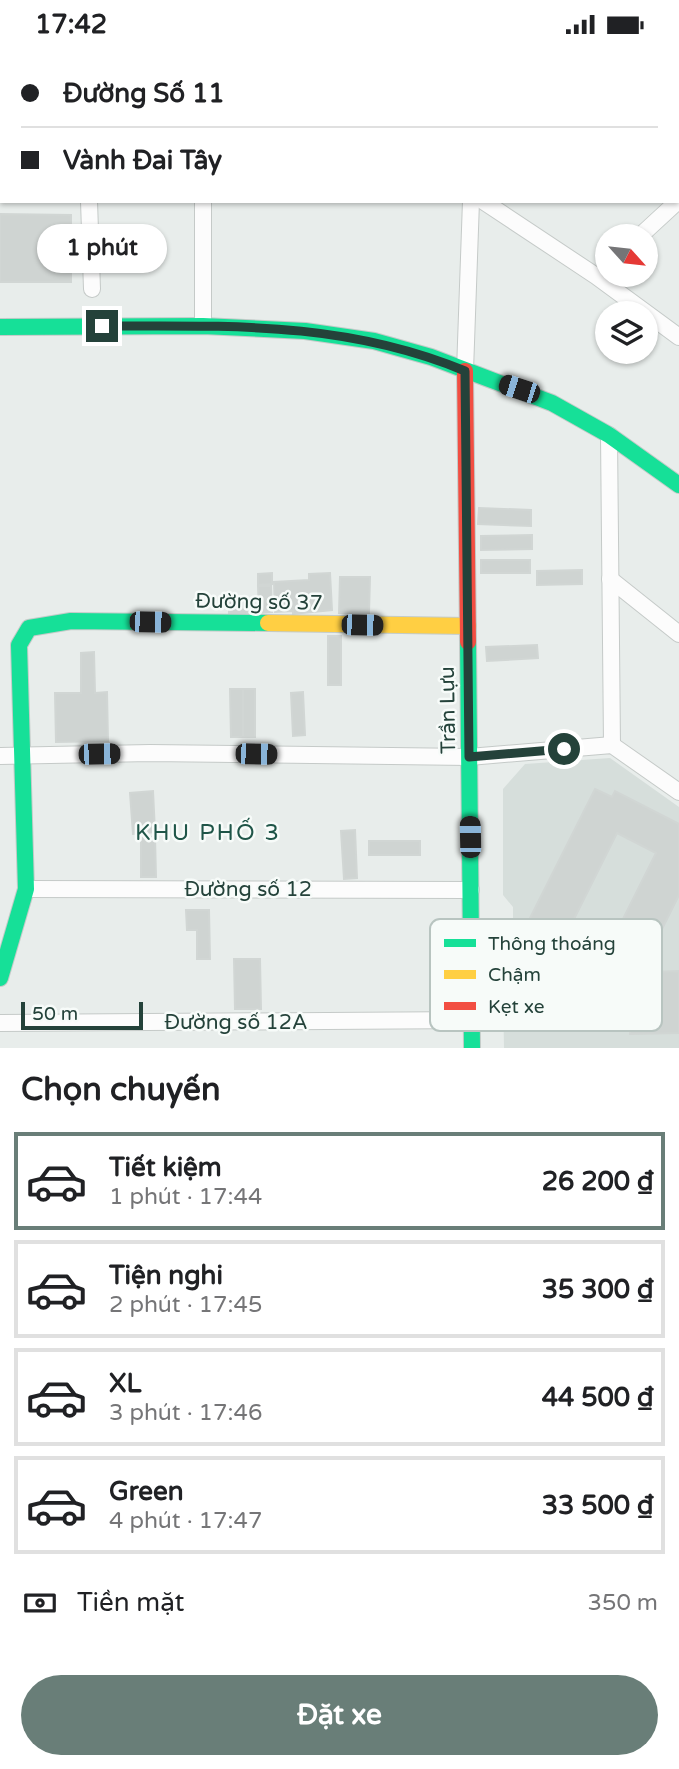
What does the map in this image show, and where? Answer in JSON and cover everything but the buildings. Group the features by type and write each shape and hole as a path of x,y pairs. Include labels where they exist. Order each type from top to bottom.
{"street":[{"path":"89,203 92,289"},
{"path":"203,203 203,326"},
{"path":"465,371 471,203"},
{"path":"486,203 595,267"},
{"path":"653,224 676,203"},
{"path":"621,287 679,337"},
{"path":"0,327 203,326 339,334 405,349 552,403 609,435 679,485"},
{"name":"Trần Lựu","path":"465,371 471,919"},
{"path":"609,435 612,745"},
{"path":"610,579 679,634"},
{"name":"Đường số 37","path":"0,978 26,889 19,645 29,628 71,621 468,626"},
{"path":"0,756 150,753 469,757 612,745 679,792"},
{"name":"Đường số 12","path":"26,889 471,890"},
{"name":"Đường số 12A","path":"0,1023 430,1020"}],"shaded area":[{"path":"610,758 679,807 679,1048 504,1048 504,1031 662,1031 662,919 513,919 513,907 503,895 503,789 525,764"}],"traffic: fast":[{"path":"0,327 203,326 305,331 374,341 431,357 552,403 609,435 679,485"},
{"path":"0,978 26,889 19,645 29,628 71,621 268,623"},
{"path":"468,642 471,919"},
{"path":"472,1031 472,1048"}],"traffic: slow":[{"path":"268,623 468,626"}],"traffic: jam":[{"path":"465,371 468,642"}],"district":[{"name":"KHU PHỐ 3","path":"208,833"}],"route":[{"path":"102,326 203,326 339,334 405,349 465,371 469,757 564,749"}]}
